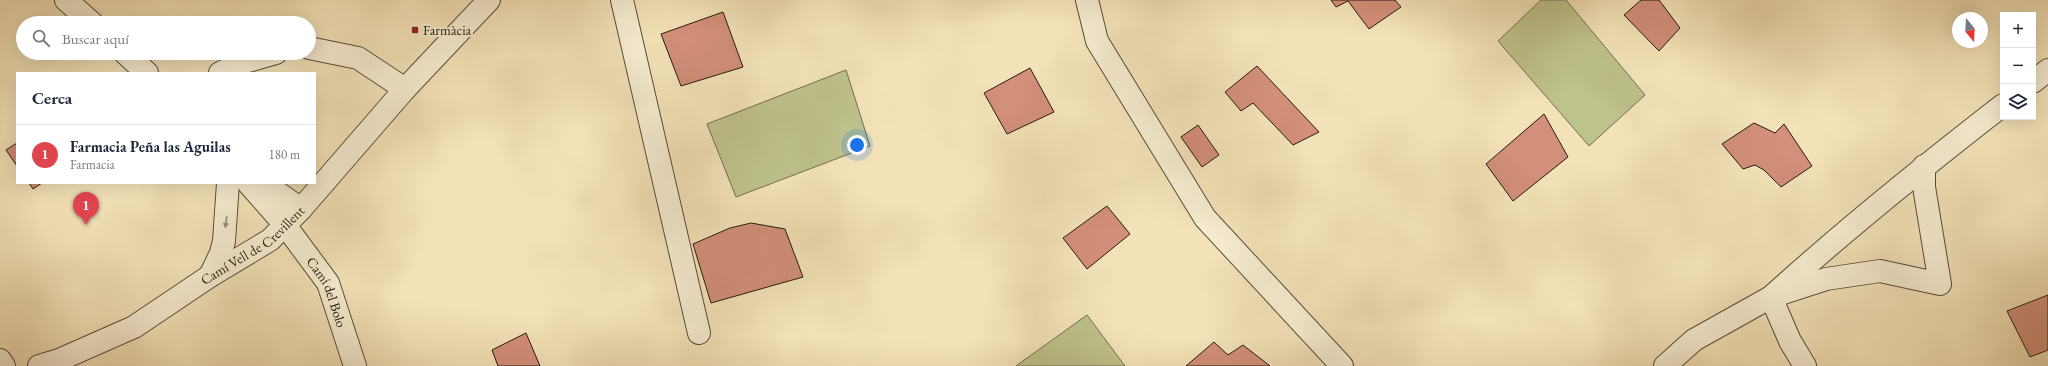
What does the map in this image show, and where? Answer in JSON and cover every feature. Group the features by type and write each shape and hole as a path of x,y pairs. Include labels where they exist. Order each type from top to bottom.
{"street":[{"path":"66,0 84,16"},
{"name":"Camí Vell de Crevillent","path":"39,366 59,360 134,327 210,276 270,240 301,209 405,89 489,0"},
{"path":"622,0 699,333"},
{"path":"1087,0 1097,41 1205,218 1342,366"},
{"path":"316,49 358,58 405,89"},
{"path":"133,60 146,72"},
{"path":"222,72 252,60"},
{"path":"2036,80 2048,70"},
{"path":"1771,297 1820,253 1924,166 2000,108"},
{"path":"316,168 345,158"},
{"path":"1665,366 1694,340 1771,297 1826,279 1880,271 1940,284 1924,187 1924,166"},
{"path":"210,276 223,247 227,214 228,184"},
{"name":"Camí del Bolo","path":"249,184 285,225 328,283 355,366"},
{"path":"265,184 301,209"},
{"path":"1820,253 1826,279"},
{"path":"1771,297 1790,341 1806,366"},
{"path":"0,360 4,366"}],"green space":[{"path":"1541,0 1566,0 1645,95 1589,146 1498,41"},
{"path":"846,70 870,146 736,197 707,124"},
{"path":"1087,315 1125,366 1016,366"}],"building":[{"path":"1331,0 1395,0 1401,7 1369,29 1348,1 1336,7"},
{"path":"1641,0 1659,0 1680,28 1659,51 1624,15"},
{"path":"723,12 743,67 681,86 661,34"},
{"path":"1257,66 1319,132 1293,145 1253,103 1241,111 1225,92"},
{"path":"1030,68 1054,112 1007,134 984,93"},
{"path":"1544,114 1568,157 1513,201 1486,164"},
{"path":"1754,123 1775,133 1784,124 1812,166 1781,187 1764,170 1755,165 1743,169 1722,144"},
{"path":"1198,125 1219,155 1202,167 1181,137"},
{"path":"16,144 16,165 6,150"},
{"path":"30,184 40,184 33,189"},
{"path":"1107,206 1130,234 1087,269 1063,238"},
{"path":"751,223 785,229 803,277 711,303 693,244 730,228"},
{"path":"2048,295 2048,350 2030,357 2007,311"},
{"path":"526,333 540,366 498,366 492,350"},
{"path":"1214,342 1228,355 1243,345 1270,366 1186,366"}],"place":[{"name":"Farmàcia","path":"415,30"},
{"name":"Farmacia Peña las Aguilas","path":"86,225"}]}
